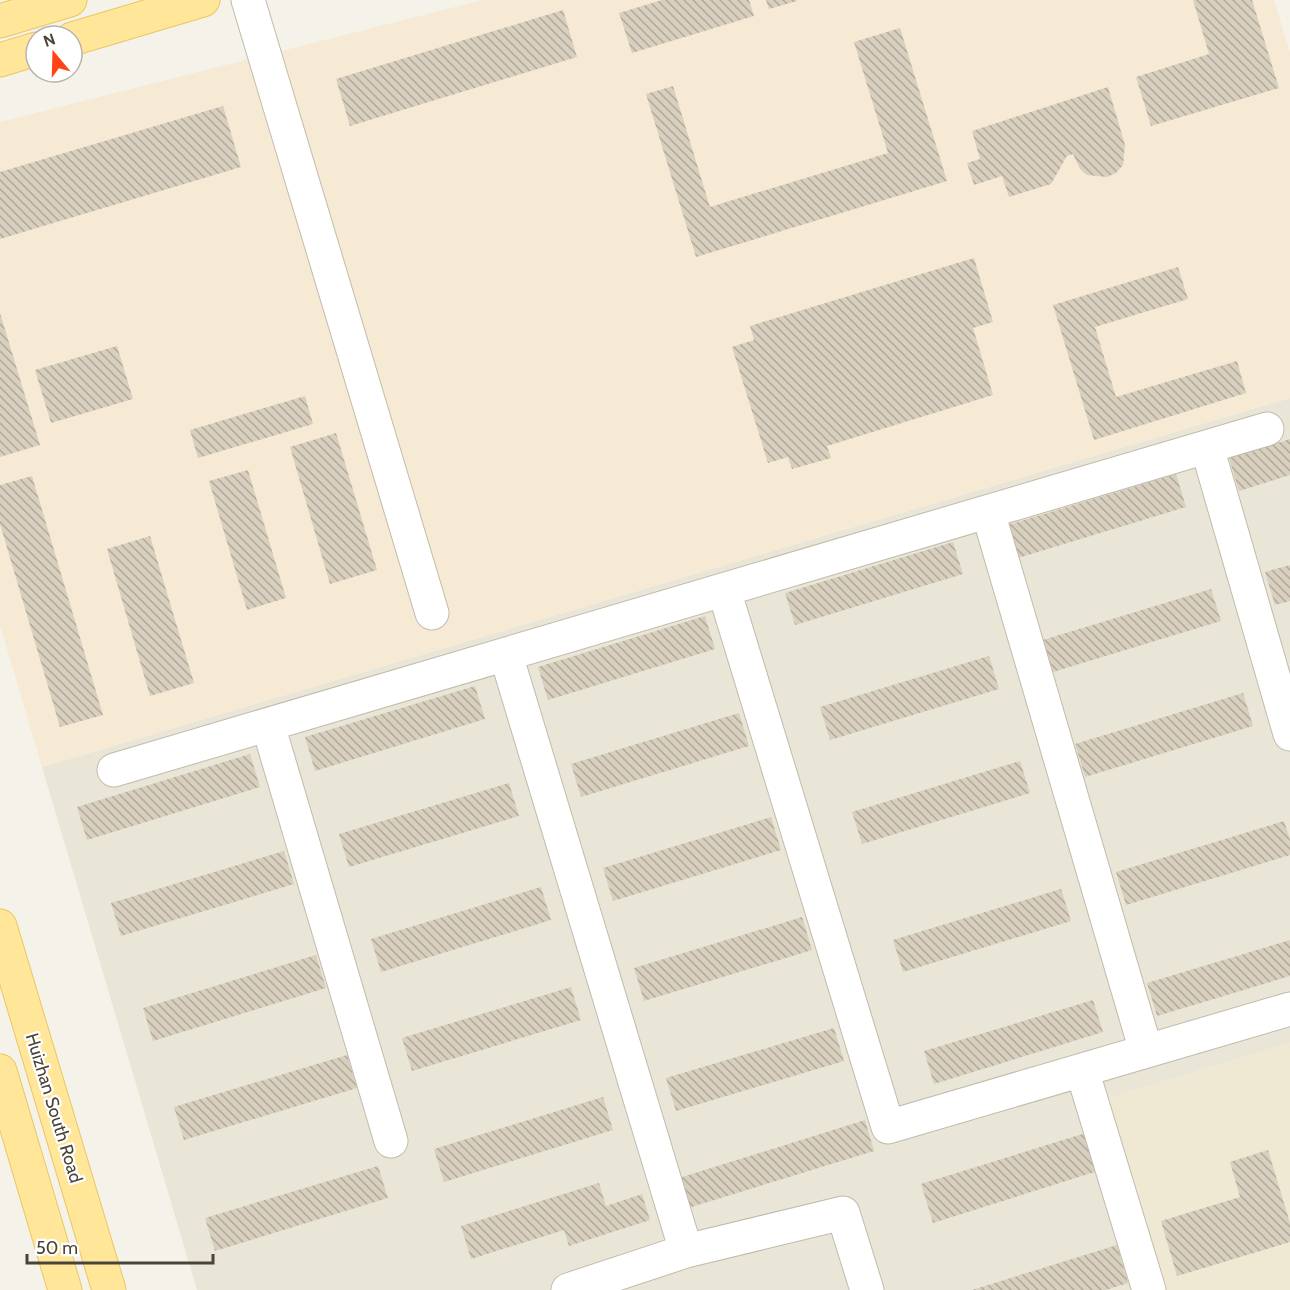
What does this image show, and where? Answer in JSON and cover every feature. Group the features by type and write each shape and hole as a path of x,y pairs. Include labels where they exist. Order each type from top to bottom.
{"main road":[{"path":"0,21 70,0"},
{"path":"84,35 203,0"},
{"path":"0,60 24,53"},
{"name":"Huizhan South Road","path":"0,926 109,1290"},
{"path":"0,1071 66,1290"}],"lane":[{"path":"248,0 432,613"},
{"path":"114,770 1267,429"},
{"path":"1206,447 1290,734"},
{"path":"988,512 1146,1051"},
{"path":"724,590 888,1127 1290,1009"},
{"path":"506,655 686,1251"},
{"path":"268,725 391,1141"},
{"path":"1082,1070 1149,1290"},
{"path":"568,1290 686,1251 843,1213 867,1290"}],"shaded area":[{"path":"483,0 1274,0 1290,52 1290,398 42,767 0,626 0,122"},
{"path":"1290,398 1290,1043 1109,1098 1167,1290 197,1290 42,767"},
{"path":"1290,1043 1290,1290 1167,1290 1109,1098"}],"building":[{"path":"662,0 749,0 754,16 632,53 619,13"},
{"path":"766,0 797,0 797,1 769,9"},
{"path":"1193,0 1252,0 1279,88 1151,126 1136,77 1209,54"},
{"path":"563,10 577,57 350,126 336,79"},
{"path":"900,28 947,181 696,257 646,94 673,86 710,207 888,153 854,42"},
{"path":"1108,87 1125,145 1123,165 1116,173 1107,177 1087,175 1080,169 1073,154 1067,156 1051,184 1009,197 1002,176 974,185 967,163 980,159 972,131"},
{"path":"223,106 241,167 0,239 0,172"},
{"path":"974,258 993,322 973,328 993,395 827,446 831,458 792,469 788,457 768,463 732,347 754,340 750,326"},
{"path":"1178,267 1188,299 1095,327 1116,397 1237,361 1246,393 1094,440 1053,305"},
{"path":"0,313 40,445 0,457"},
{"path":"117,346 133,399 51,423 35,370"},
{"path":"305,396 313,424 198,458 190,430"},
{"path":"336,433 377,570 330,584 290,447"},
{"path":"1290,439 1290,475 1239,491 1229,458"},
{"path":"248,470 286,598 247,610 209,481"},
{"path":"1176,474 1186,507 1018,558 1008,525"},
{"path":"32,476 103,715 60,727 0,524 0,485"},
{"path":"150,536 194,683 150,696 107,549"},
{"path":"953,542 963,574 795,625 785,593"},
{"path":"1290,565 1290,601 1275,605 1265,572"},
{"path":"1211,589 1221,621 1053,672 1043,640"},
{"path":"705,616 715,649 548,700 538,667"},
{"path":"989,656 999,689 830,740 820,707"},
{"path":"475,686 485,719 315,771 305,737"},
{"path":"1243,693 1253,726 1085,777 1075,744"},
{"path":"739,713 749,746 581,797 571,764"},
{"path":"250,754 260,787 87,840 77,807"},
{"path":"1020,761 1030,793 862,844 852,812"},
{"path":"509,783 519,816 349,867 339,834"},
{"path":"771,817 781,850 613,901 603,868"},
{"path":"1284,821 1290,840 1290,855 1126,905 1116,872"},
{"path":"284,851 294,884 121,936 111,903"},
{"path":"541,887 551,920 381,972 371,939"},
{"path":"1061,889 1071,921 903,972 893,940"},
{"path":"802,917 812,950 644,1001 634,968"},
{"path":"1290,940 1290,976 1157,1016 1147,983"},
{"path":"316,955 326,988 153,1041 143,1008"},
{"path":"571,987 581,1020 412,1071 402,1038"},
{"path":"1093,1000 1103,1032 934,1084 924,1051"},
{"path":"834,1028 844,1061 676,1111 666,1078"},
{"path":"347,1055 357,1088 184,1140 174,1107"},
{"path":"603,1097 613,1130 444,1182 434,1149"},
{"path":"865,1120 874,1151 685,1209 676,1179"},
{"path":"1089,1132 1101,1170 933,1223 921,1184"},
{"path":"1268,1150 1290,1223 1290,1242 1177,1276 1161,1221 1240,1197 1230,1162"},
{"path":"378,1166 388,1198 215,1251 205,1218"},
{"path":"599,1183 606,1206 642,1194 650,1220 569,1246 564,1230 471,1259 461,1226"},
{"path":"1117,1245 1128,1283 1106,1290 972,1290"}]}
